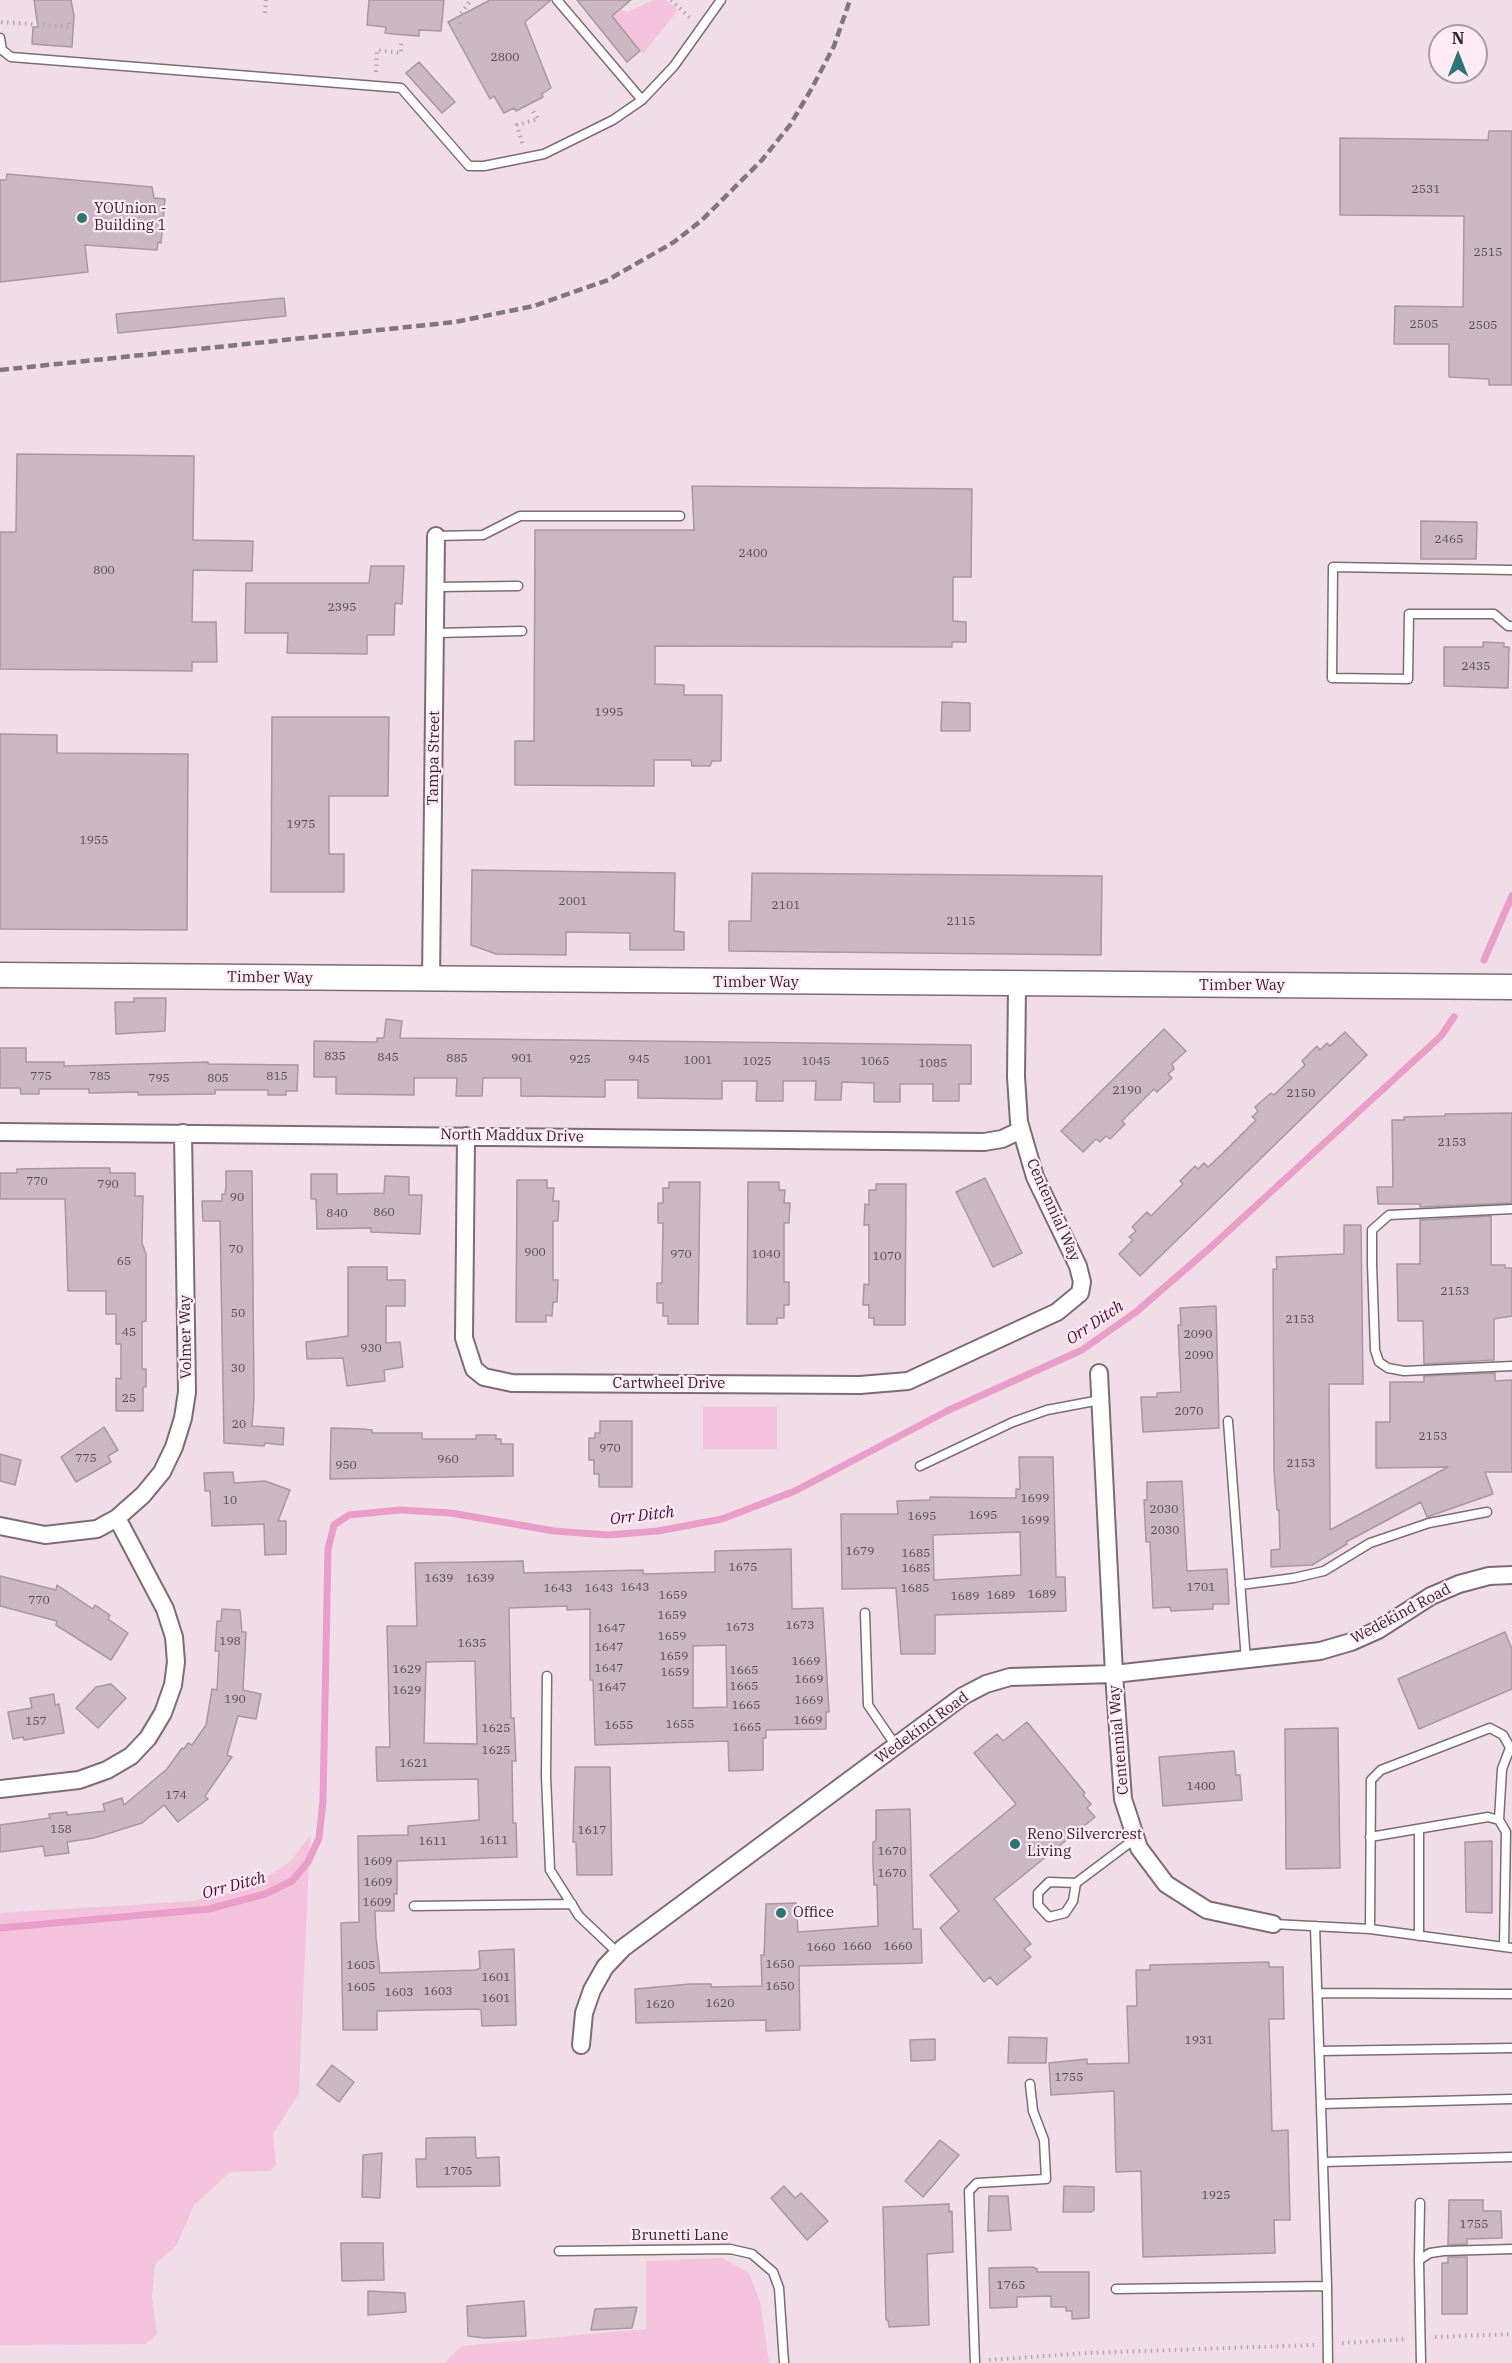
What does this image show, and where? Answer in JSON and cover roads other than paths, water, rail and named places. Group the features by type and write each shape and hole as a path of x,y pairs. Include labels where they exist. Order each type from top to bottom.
{"street":[{"name":"Tampa Street","path":"431,979 436,536"},
{"name":"Timber Way","path":"0,975 1512,987"},
{"name":"Centennial Way","path":"1017,984 1016,1077 1021,1130 1035,1178 1078,1266 1082,1282 1080,1293"},
{"name":"North Maddux Drive","path":"0,1132 984,1142 1002,1139 1021,1130"},
{"name":"Volmer Way","path":"0,1526 45,1535 74,1534 96,1529 117,1518 143,1495 162,1472 174,1447 183,1418 187,1392 183,1133"},
{"name":"Cartwheel Drive","path":"466,1136 464,1338 474,1369 484,1377 498,1381 886,1384 908,1381 1057,1312 1080,1293"},
{"name":"Centennial Way","path":"1099,1373 1114,1674 1123,1799 1139,1848 1161,1877 1174,1889 1207,1910 1273,1924"},
{"path":"0,1789 79,1780 107,1770 131,1756 148,1738 163,1713 173,1685 176,1662 174,1637 165,1609 117,1518"},
{"name":"Wedekind Road","path":"581,2045 584,2013 592,1990 605,1967 618,1953 963,1696 986,1684 1010,1677 1114,1674 1320,1651 1351,1642 1378,1630 1431,1596 1450,1588 1489,1576 1512,1575"}],"lane":[{"path":"557,0 642,100"},
{"path":"0,38 3,50 10,57 375,84 401,88 469,166 544,154 613,120 642,100 674,66 721,0"},
{"path":"436,536 483,535 520,516 680,516"},
{"path":"1512,570 1333,567 1332,678 1408,679 1409,614 1494,614 1508,626 1512,626"},
{"path":"436,587 518,586"},
{"path":"436,633 522,631"},
{"path":"1512,1209 1389,1215 1372,1230 1375,1350 1379,1362 1388,1368 1404,1371 1512,1366"},
{"path":"920,1466 1013,1422 1047,1410 1100,1400"},
{"path":"1228,1421 1246,1661"},
{"path":"1240,1586 1324,1571 1370,1543 1429,1523 1487,1512"},
{"path":"865,1613 868,1705 896,1746"},
{"path":"547,1676 546,1776 550,1870 579,1916 618,1953"},
{"path":"1370,1929 1371,1780 1381,1770 1490,1728 1503,1735 1511,1749 1502,1768 1499,1820 1506,1832 1508,1948"},
{"path":"1370,1837 1488,1817 1499,1820"},
{"path":"1419,1830 1419,1936"},
{"path":"1076,1883 1072,1901 1065,1913 1050,1917 1038,1905 1038,1893 1049,1882 1076,1883 1136,1838"},
{"path":"414,1906 572,1904"},
{"name":"Centennial Way","path":"1273,1924 1370,1929 1508,1948"},
{"path":"1315,1926 1328,2363"},
{"path":"1318,1993 1512,1994"},
{"path":"1319,2051 1512,2048"},
{"path":"975,2363 969,2191 977,2183 1046,2179 1044,2140 1033,2111 1029,2084"},
{"path":"1321,2104 1512,2099"},
{"path":"1323,2162 1512,2157"},
{"path":"1420,2203 1421,2363"},
{"name":"Brunetti Lane","path":"559,2251 730,2249 752,2254 773,2272 778,2288 784,2363"},
{"path":"1419,2260 1430,2253 1444,2251 1512,2249"},
{"path":"1116,2289 1327,2286"}],"waterway":[{"name":"Orr Ditch","path":"1484,960 1512,896"},
{"name":"Orr Ditch","path":"0,1928 209,1909 265,1894 292,1881 308,1862 319,1838 323,1801 328,1549 334,1525 349,1515 400,1510 451,1513 554,1531 608,1535 658,1531 722,1519 795,1491 949,1410 1082,1350 1136,1312 1211,1247 1441,1036 1454,1017"}],"railway":[{"path":"0,370 455,322 534,306 608,280 674,242 702,220 762,160 790,125 812,88 834,46 850,0"}],"place":[{"name":"YOUnion - Building 1","path":"82,218"},
{"name":"Reno Silvercrest Living","path":"1015,1844"},
{"name":"Office","path":"781,1913"}]}
